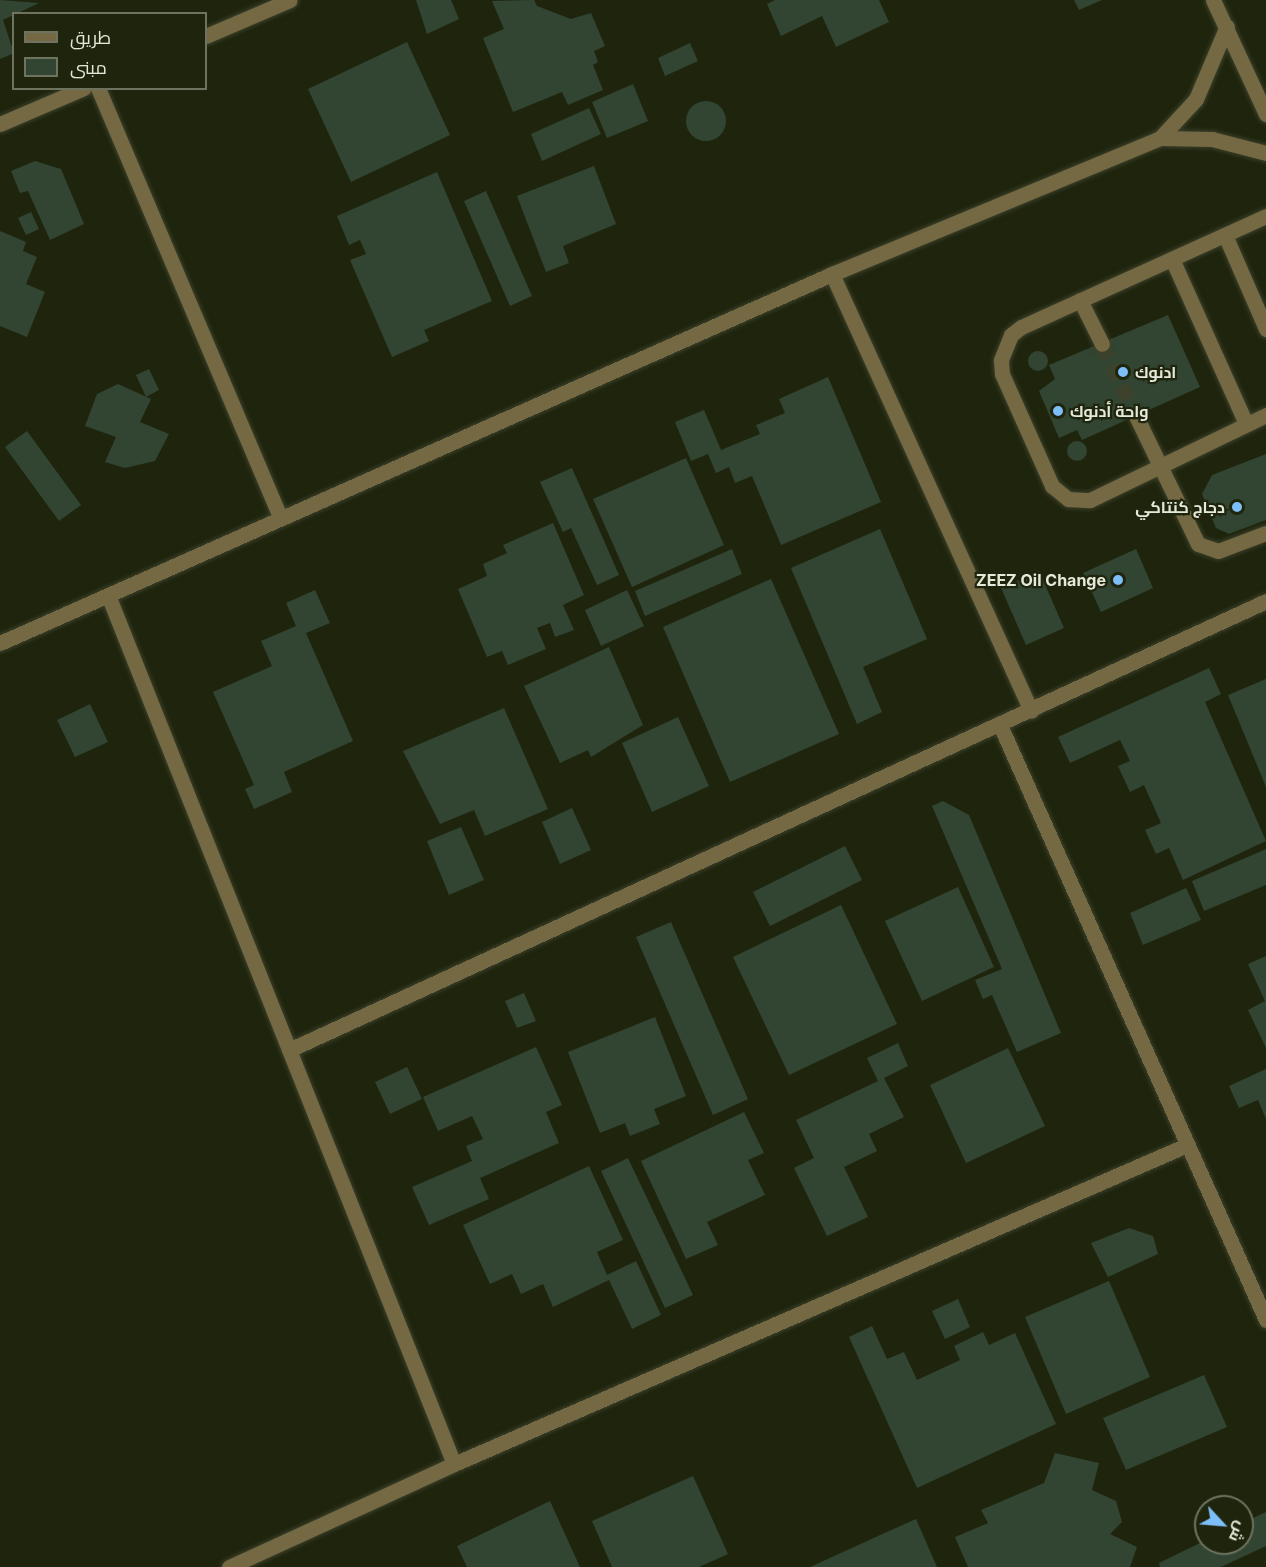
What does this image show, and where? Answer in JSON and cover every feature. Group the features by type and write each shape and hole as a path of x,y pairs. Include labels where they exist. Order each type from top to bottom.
{"street":[{"path":"207,36 290,0"},
{"path":"1213,0 1266,114"},
{"path":"1160,138 1196,99 1227,26"},
{"path":"0,124 79,90"},
{"path":"99,90 280,517"},
{"path":"0,643 832,274 1160,138 1212,139 1266,153"},
{"path":"1266,216 1021,327 1011,335 1000,360 1002,374 1052,486 1068,499 1090,500 1266,415"},
{"path":"1225,235 1266,329"},
{"path":"1172,259 1246,424"},
{"path":"832,274 1031,711"},
{"path":"1080,300 1102,344"},
{"path":"1136,416 1194,539 1204,548 1225,550 1266,533"},
{"path":"108,595 453,1464"},
{"path":"289,1050 1031,711 1266,601"},
{"path":"1000,725 1266,1320"},
{"path":"229,1567 453,1464 1187,1144"}],"building":[{"path":"0,0 39,3 20,12 12,12 12,16 3,20 12,54 0,59"},
{"path":"416,0 451,0 459,19 427,34"},
{"path":"534,0 537,6 571,19 591,13 605,46 594,51 598,62 593,65 603,90 568,105 562,92 513,112 483,38 504,29 492,1"},
{"path":"775,0 879,0 889,22 836,47 822,16 781,36 767,4"},
{"path":"1074,0 1102,0 1079,10"},
{"path":"407,42 450,135 351,182 308,89"},
{"path":"690,43 698,61 665,76 658,58"},
{"path":"633,84 648,121 607,138 592,102"},
{"path":"706,101 720,107 726,121 720,135 706,141 692,135 686,121 692,107"},
{"path":"589,108 601,134 542,161 531,134"},
{"path":"35,161 61,169 84,224 50,240 28,191 20,193 11,171"},
{"path":"594,166 616,224 563,246 569,263 546,272 517,196"},
{"path":"437,172 492,301 424,330 429,341 392,357 350,260 366,254 360,240 349,245 337,216"},
{"path":"486,191 532,296 510,306 464,201"},
{"path":"31,212 39,229 26,235 18,218"},
{"path":"0,231 26,242 23,251 37,257 26,284 45,292 27,337 0,326"},
{"name":"ادنوك","path":"1168,315 1200,387 1082,440 1077,430 1059,438 1039,391 1055,379 1049,365"},
{"path":"1038,351 1045,354 1048,361 1045,368 1038,371 1031,368 1028,361 1031,354"},
{"path":"149,369 159,390 146,397 136,375"},
{"path":"828,377 881,502 781,545 752,476 735,483 729,467 716,473 708,454 691,461 675,422 704,410 721,450 760,434 756,425 785,413 779,399"},
{"path":"118,384 151,399 140,422 169,434 155,461 125,468 105,462 116,437 85,426 97,394"},
{"path":"27,431 81,505 59,521 5,447"},
{"path":"1077,441 1084,444 1087,451 1084,458 1077,461 1070,458 1067,451 1070,444"},
{"name":"دجاج كنتاكي","path":"1266,454 1266,520 1229,534 1216,528 1202,494 1212,475"},
{"path":"686,458 724,545 632,587 593,499"},
{"path":"572,468 619,575 597,585 571,528 563,532 540,482"},
{"path":"553,523 584,595 563,605 574,630 555,637 550,623 537,628 546,649 508,665 502,651 487,657 458,589 487,576 483,564 507,553 503,545"},
{"path":"880,529 927,639 863,667 882,712 857,724 791,568"},
{"path":"732,549 742,574 645,616 635,591"},
{"name":"ZEEZ Oil Change","path":"1136,549 1153,588 1101,612 1083,573"},
{"path":"1039,571 1064,628 1026,645 1001,588"},
{"path":"771,579 839,734 730,782 663,627"},
{"path":"315,590 330,623 306,633 353,741 284,772 292,792 254,809 245,789 254,785 213,692 272,666 261,641 296,626 286,603"},
{"path":"627,590 644,626 601,646 585,610"},
{"path":"609,647 643,725 591,757 588,750 560,763 524,686"},
{"path":"1209,668 1221,694 1205,702 1266,841 1183,880 1169,848 1156,854 1145,830 1161,823 1144,785 1130,792 1118,766 1130,761 1120,740 1070,763 1058,737"},
{"path":"1266,679 1266,787 1228,695"},
{"path":"90,704 108,742 75,757 57,720"},
{"path":"504,708 548,809 485,836 474,810 440,824 403,751"},
{"path":"678,717 709,786 652,812 622,743"},
{"path":"943,801 969,815 1061,1033 1017,1052 992,995 983,999 975,980 1002,969 932,806"},
{"path":"572,808 591,850 560,864 542,822"},
{"path":"461,827 484,880 449,895 427,841"},
{"path":"845,846 862,880 770,926 753,892"},
{"path":"1266,849 1266,885 1204,911 1192,881"},
{"path":"958,887 994,967 922,1001 885,921"},
{"path":"1186,888 1201,920 1143,945 1130,913"},
{"path":"841,905 897,1024 789,1075 733,957"},
{"path":"671,922 748,1099 713,1115 636,937"},
{"path":"1266,956 1266,1048 1248,1010 1265,1001 1248,964"},
{"path":"524,993 536,1021 517,1028 505,1001"},
{"path":"655,1017 686,1096 654,1109 660,1124 630,1136 625,1123 600,1133 568,1052"},
{"path":"898,1043 908,1066 884,1078 904,1117 869,1134 877,1151 844,1167 868,1217 827,1236 794,1168 814,1158 796,1120 878,1081 867,1058"},
{"path":"536,1047 562,1105 546,1112 559,1143 480,1178 489,1199 429,1225 412,1187 472,1161 466,1146 483,1139 472,1116 438,1131 423,1097"},
{"path":"1008,1048 1045,1126 966,1163 930,1085"},
{"path":"407,1067 422,1099 390,1114 375,1082"},
{"path":"1266,1069 1266,1119 1258,1100 1239,1108 1229,1086"},
{"path":"744,1112 764,1153 748,1160 765,1195 707,1222 718,1245 686,1259 641,1161"},
{"path":"628,1158 693,1295 665,1308 601,1171"},
{"path":"589,1166 623,1240 597,1252 607,1275 636,1261 661,1315 632,1329 609,1280 553,1307 543,1284 521,1294 512,1274 490,1284 463,1225"},
{"path":"1129,1228 1153,1236 1158,1254 1108,1277 1091,1243"},
{"path":"1109,1281 1150,1377 1066,1414 1025,1317"},
{"path":"958,1299 970,1327 945,1339 932,1311"},
{"path":"872,1326 887,1359 904,1352 917,1380 960,1360 954,1346 983,1332 989,1345 1015,1333 1056,1424 917,1488 849,1337"},
{"path":"1204,1375 1227,1427 1126,1470 1103,1418"},
{"path":"1055,1453 1099,1463 1092,1490 1116,1501 1122,1522 1110,1534 1137,1547 1130,1567 968,1567 955,1537 988,1523 981,1510 1044,1483"},
{"path":"693,1476 728,1554 699,1567 612,1567 592,1521"},
{"path":"550,1501 580,1567 467,1567 457,1546"},
{"path":"1266,1512 1266,1546 1254,1552 1254,1518"},
{"path":"916,1519 937,1567 810,1567 878,1536"},
{"path":"1194,1546 1194,1555 1247,1555 1221,1567 1160,1567 1159,1563"}],"tunnel":[{"path":"1102,344 1136,416"}],"place":[{"name":"ادنوك","path":"1123,372"},
{"name":"واحة أدنوك","path":"1058,411"},
{"name":"دجاج كنتاكي","path":"1237,507"},
{"name":"ZEEZ Oil Change","path":"1118,580"}]}
